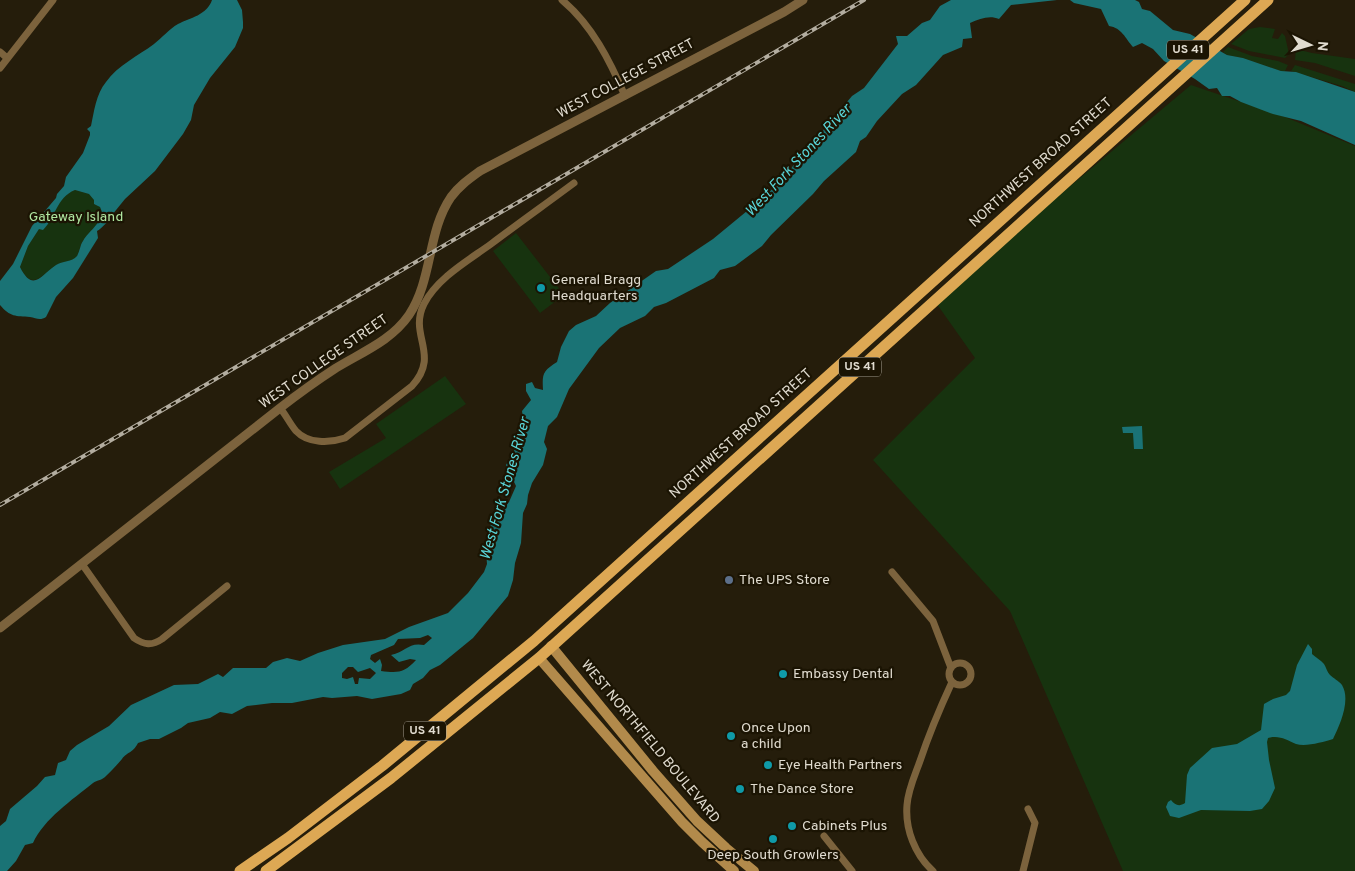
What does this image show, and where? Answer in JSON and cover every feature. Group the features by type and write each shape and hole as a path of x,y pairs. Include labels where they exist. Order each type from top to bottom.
{"main road":[{"name":"NORTHWEST BROAD STREET","path":"240,871 288,838 382,766 534,640 1245,0"},
{"name":"US 41","path":"266,871 391,778 539,658 1268,0"},
{"path":"987,231 998,243"},
{"path":"924,289 934,300"},
{"path":"765,432 776,443"},
{"path":"706,485 716,497"},
{"path":"662,525 672,537"},
{"path":"534,640 551,646"},
{"path":"534,640 539,658"},
{"name":"WEST NORTHFIELD BOULEVARD","path":"551,646 647,764 697,821 754,871"},
{"name":"WEST NORTHFIELD BOULEVARD","path":"539,658 682,822 734,871"},
{"path":"382,766 391,778"},
{"path":"288,838 296,849"}],"street":[{"path":"0,68 53,0"},
{"path":"562,0 596,38 625,96"},
{"name":"WEST COLLEGE STREET","path":"0,628 280,408 315,382 384,340 398,328 418,298 438,225 452,196 462,184 480,171 784,12 803,0"},
{"path":"0,52 7,58"},
{"path":"280,408 298,433 311,440 331,442 345,438 412,386 420,377 425,365 426,353 418,327 420,314 425,302 445,277 574,183"},
{"path":"82,564 134,638 141,643 156,643 227,586"},
{"path":"892,572 933,621 950,668 948,675 952,682 957,685 964,684 970,680 971,672 967,666 960,663 950,668"},
{"path":"933,871 916,849 908,830 907,806 910,788 934,722 952,682"},
{"path":"1023,871 1035,823 1028,809"},
{"path":"824,836 852,871"}],"green space":[{"path":"1260,27 1275,29 1272,38 1278,39 1282,33 1285,36 1289,54 1285,58 1249,51 1231,44 1249,29"},
{"path":"1228,47 1252,56 1288,65 1285,71 1281,71 1243,58 1227,55 1223,52"},
{"path":"1296,49 1355,59 1355,76 1315,63 1295,60"},
{"path":"1295,65 1355,84 1355,92 1342,86 1291,71"},
{"path":"1191,85 1285,117 1355,146 1355,871 1123,871 1010,611 873,460 975,358 934,300"},
{"name":"Gateway Island","path":"75,190 89,194 94,200 94,204 100,207 102,212 98,222 83,241 74,259 56,265 37,279 29,279 20,267 28,246 39,229 43,229 47,224 63,198"},
{"path":"516,233 564,295 540,313 493,251"},
{"path":"445,376 466,404 340,489 329,472 386,438 376,424"}],"water":[{"path":"212,0 237,0 242,10 243,28 235,47 210,78 194,105 191,120 183,134 155,171 125,199 112,215 111,221 97,231 98,238 73,278 56,297 46,317 38,319 10,314 0,305 0,281 13,264 32,226 56,198 64,186 66,177 83,153 90,135 87,129 91,126 96,103 103,87 122,66 154,44 175,26 202,13","holes":["75,190 89,194 94,200 94,204 100,207 102,212 96,225 82,243 77,256 56,265 37,280 29,279 20,267 28,246 39,229 43,230 60,203 69,193"]},
{"name":"West Fork Stones River","path":"951,0 1057,0 1011,5 999,19 988,17 970,23 972,38 963,39 962,47 943,55 916,85 902,94 877,121 866,137 860,141 856,152 824,181 762,246 735,266 720,270 714,278 666,303 654,307 645,316 620,328 599,348 569,389 557,417 548,426 544,442 547,449 543,465 532,483 523,513 521,543 508,596 473,638 413,684 410,690 401,694 372,699 357,696 323,697 292,703 247,706 232,714 220,712 210,718 188,723 159,739 150,739 138,743 105,777 93,783 51,818 33,843 25,845 16,861 7,871 0,871 0,826 6,821 10,809 45,777 55,775 58,763 66,760 70,751 109,726 131,705 174,685 198,684 218,674 223,677 233,668 266,668 273,662 287,658 300,661 343,645 385,639 409,627 448,613 468,593 484,572 487,564 486,551 491,521 509,502 516,486 506,465 515,449 514,444 521,441 521,431 524,429 522,411 531,400 526,391 526,384 532,382 535,388 543,390 544,373 557,362 561,347 569,331 576,325 596,316 610,303 656,271 668,269 713,239 764,197 786,176 802,153 852,96 864,88 898,44 896,36 907,36 922,23 930,20 940,6","holes":["428,635 432,638 424,645 410,646 391,655 399,662 410,659 416,660 404,670 396,672 381,671 380,659 375,663 370,659 371,655 394,645 398,639 420,638","348,667 353,667 358,672 370,668 376,673 370,679 359,678 358,684 355,684 353,677 342,678 342,673"]},
{"path":"1070,0 1135,0 1139,2 1142,9 1150,11 1173,30 1190,34 1227,55 1243,58 1281,71 1296,72 1355,92 1355,145 1301,121 1273,114 1230,96 1222,96 1217,88 1209,89 1164,61 1153,49 1142,43 1133,47 1120,31 1109,26 1101,9 1074,3"},
{"path":"1142,426 1143,449 1134,449 1133,433 1123,433 1122,427"},
{"path":"1308,644 1312,649 1312,654 1325,665 1329,674 1342,685 1344,691 1344,712 1333,739 1305,745 1279,738 1268,738 1269,760 1275,788 1269,801 1262,809 1250,811 1201,810 1179,818 1170,816 1166,807 1168,802 1171,800 1179,805 1185,803 1187,775 1190,768 1212,748 1237,744 1261,730 1264,704 1286,695 1290,691 1297,665"}],"railway":[{"path":"0,505 864,0"}],"place":[{"name":"General Bragg Headquarters","path":"541,288"},
{"name":"The UPS Store","path":"729,580"},
{"name":"Embassy Dental","path":"783,674"},
{"name":"Once Upon a child","path":"731,736"},
{"name":"Eye Health Partners","path":"768,765"},
{"name":"The Dance Store","path":"740,789"},
{"name":"Cabinets Plus","path":"792,826"},
{"name":"Deep South Growlers","path":"773,839"}]}
